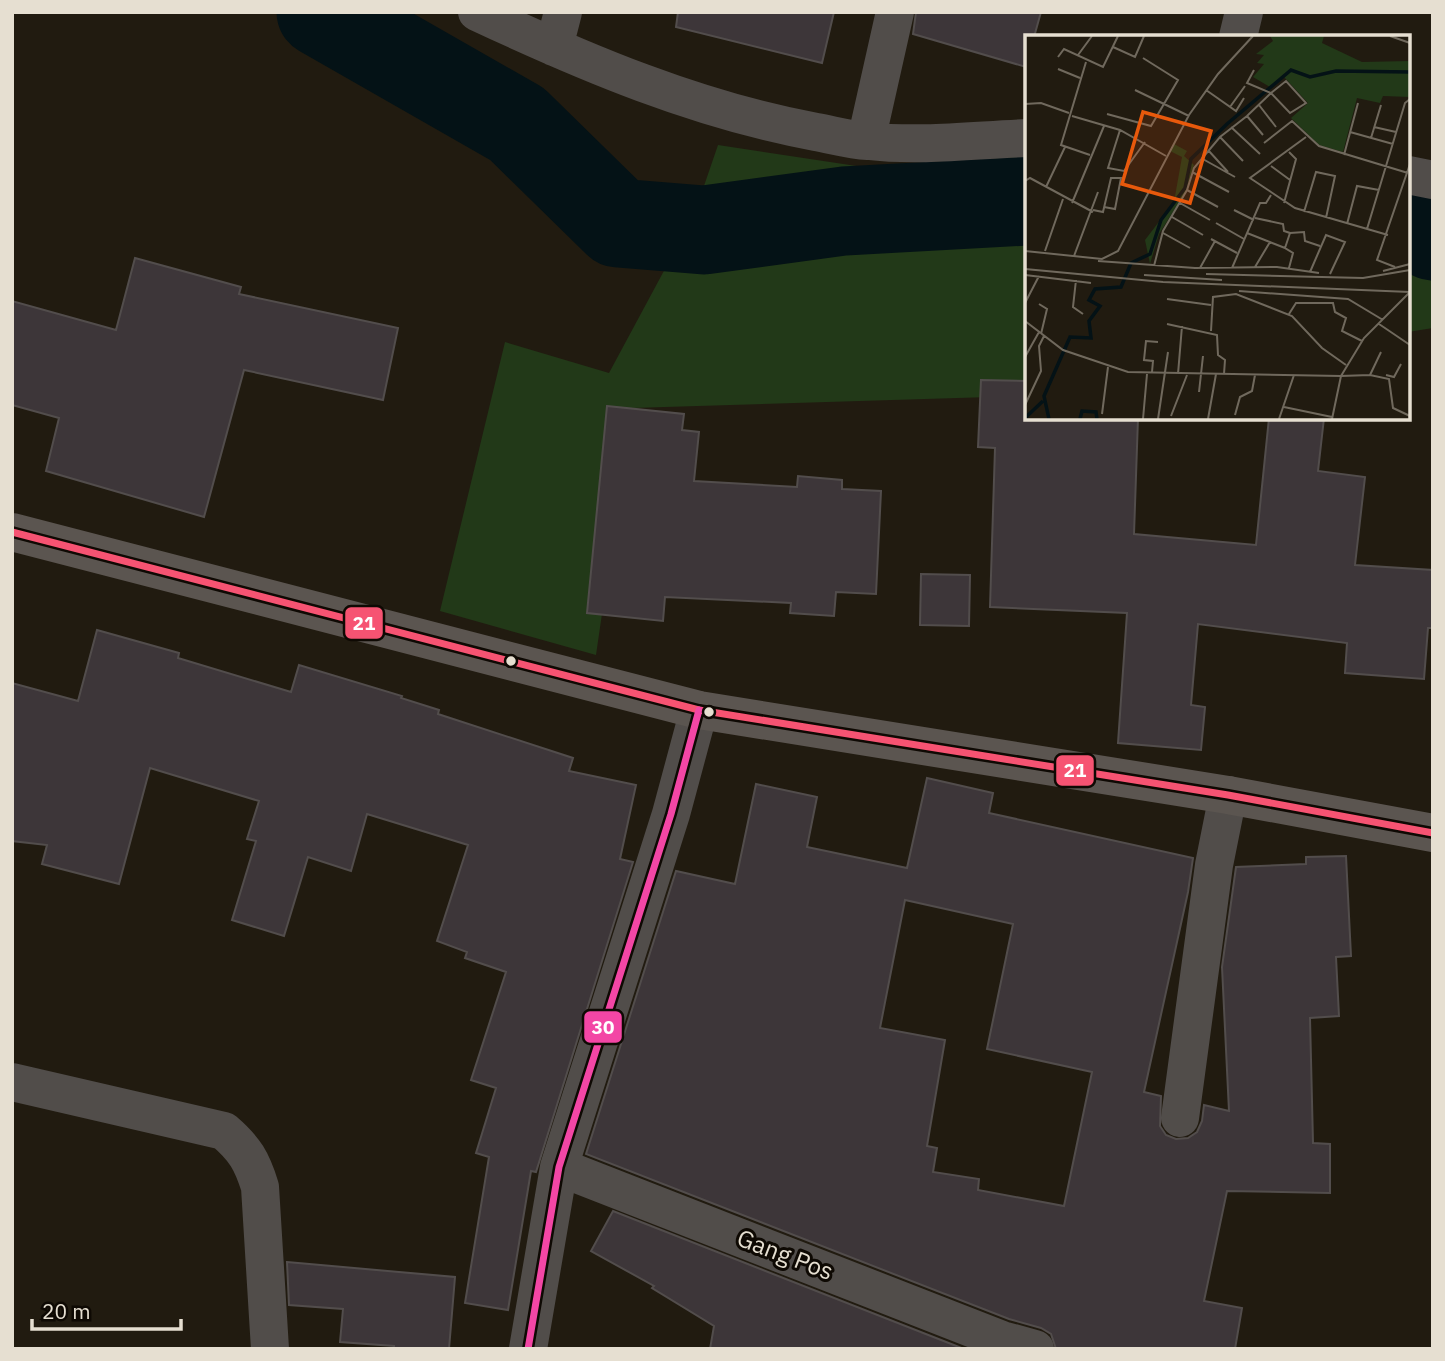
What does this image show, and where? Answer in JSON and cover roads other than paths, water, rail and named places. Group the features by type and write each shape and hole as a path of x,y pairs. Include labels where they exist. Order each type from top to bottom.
{"main road":[{"path":"12,532 699,710 1228,795 1433,834"}],"street":[{"path":"477,12 558,29 674,95 776,124 866,141 897,143 1025,138"},
{"path":"866,141 895,12"},
{"path":"1238,35 1244,12"},
{"path":"1410,175 1433,180"},
{"path":"528,1349 559,1167 671,814 699,710"},
{"path":"1180,1118 1214,865 1228,795"},
{"path":"12,1082 224,1131 240,1145 253,1163 260,1187 270,1349"},
{"name":"Gang Pos","path":"559,1167 1012,1346"}],"waterway":[{"path":"321,12 517,124 618,223 704,230 844,211 1025,201"},
{"path":"1410,225 1433,236"}]}
